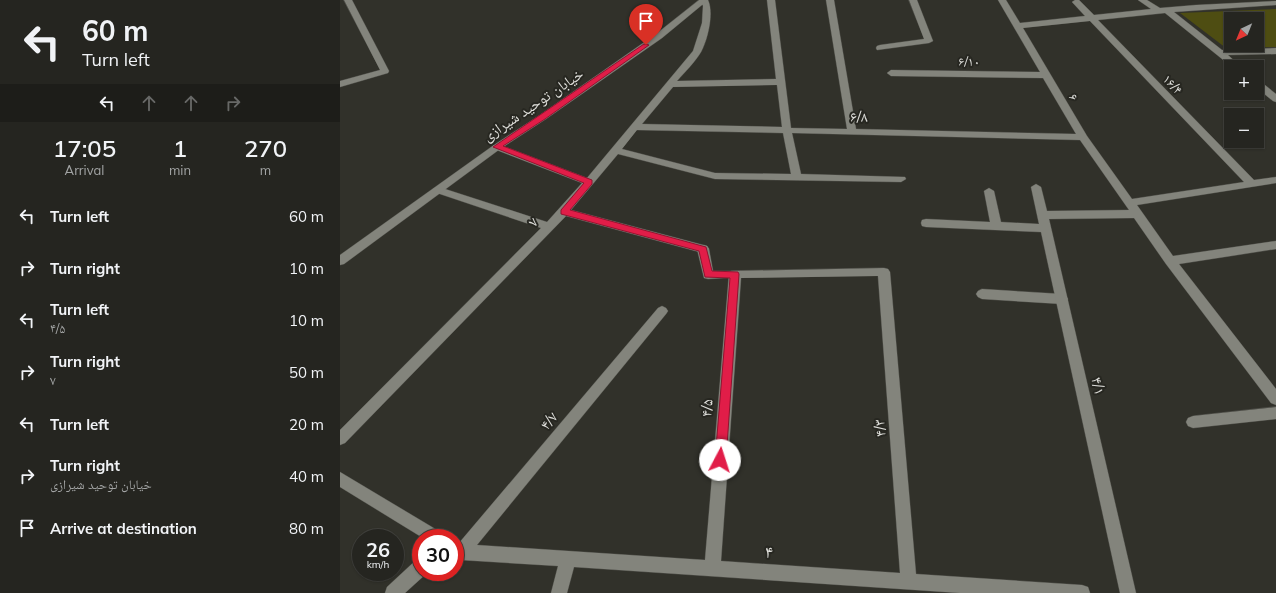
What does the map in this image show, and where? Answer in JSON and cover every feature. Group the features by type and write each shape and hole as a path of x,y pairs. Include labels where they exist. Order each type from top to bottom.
{"street":[{"path":"340,84 385,71 348,0"},
{"name":"۷","path":"340,439 564,212 616,150 696,51 706,23 707,6 704,0"},
{"name":"خیابان توحید شیرازی","path":"340,261 497,147 543,117 659,36 704,0"},
{"path":"771,0 787,131 797,177"},
{"path":"830,0 852,132"},
{"path":"880,48 929,40 913,0"},
{"name":"۶","path":"1002,0 1083,138 1170,262 1276,400"},
{"path":"1142,0 1158,11"},
{"name":"۱۶/۴","path":"1076,2 1252,184"},
{"path":"1017,26 1167,10 1194,3 1276,4"},
{"path":"1167,10 1229,60"},
{"path":"1219,52 1276,51"},
{"name":"۶/۱۰","path":"891,73 1046,75"},
{"path":"670,84 781,82"},
{"path":"1264,90 1276,99"},
{"name":"۶/۸","path":"634,127 1083,138"},
{"path":"497,147 589,182"},
{"path":"616,150 715,176 901,179"},
{"path":"1129,203 1276,180"},
{"name":"۴/۱","path":"1036,187 1128,593"},
{"path":"438,190 549,227"},
{"path":"990,191 996,226"},
{"path":"564,212 703,249 708,275 735,274"},
{"path":"926,223 996,226 1137,214"},
{"path":"1170,262 1276,245"},
{"name":"۴/۳","path":"735,274 884,272 909,582"},
{"name":"۴/۵","path":"712,569 735,274"},
{"path":"982,294 1062,299"},
{"name":"۴/۷","path":"464,543 662,311"},
{"path":"1193,422 1276,413"},
{"path":"340,479 422,529"},
{"name":"۴","path":"464,551 568,560 1082,593"},
{"path":"559,593 568,560"},
{"path":"393,593 412,575"}],"shaded area":[{"path":"1276,9 1276,47 1264,47 1264,12 1224,12 1224,46 1180,13"}],"route":[{"path":"646,45 543,117 497,147 589,182 564,212 703,249 708,275 735,274 720,460"}]}
